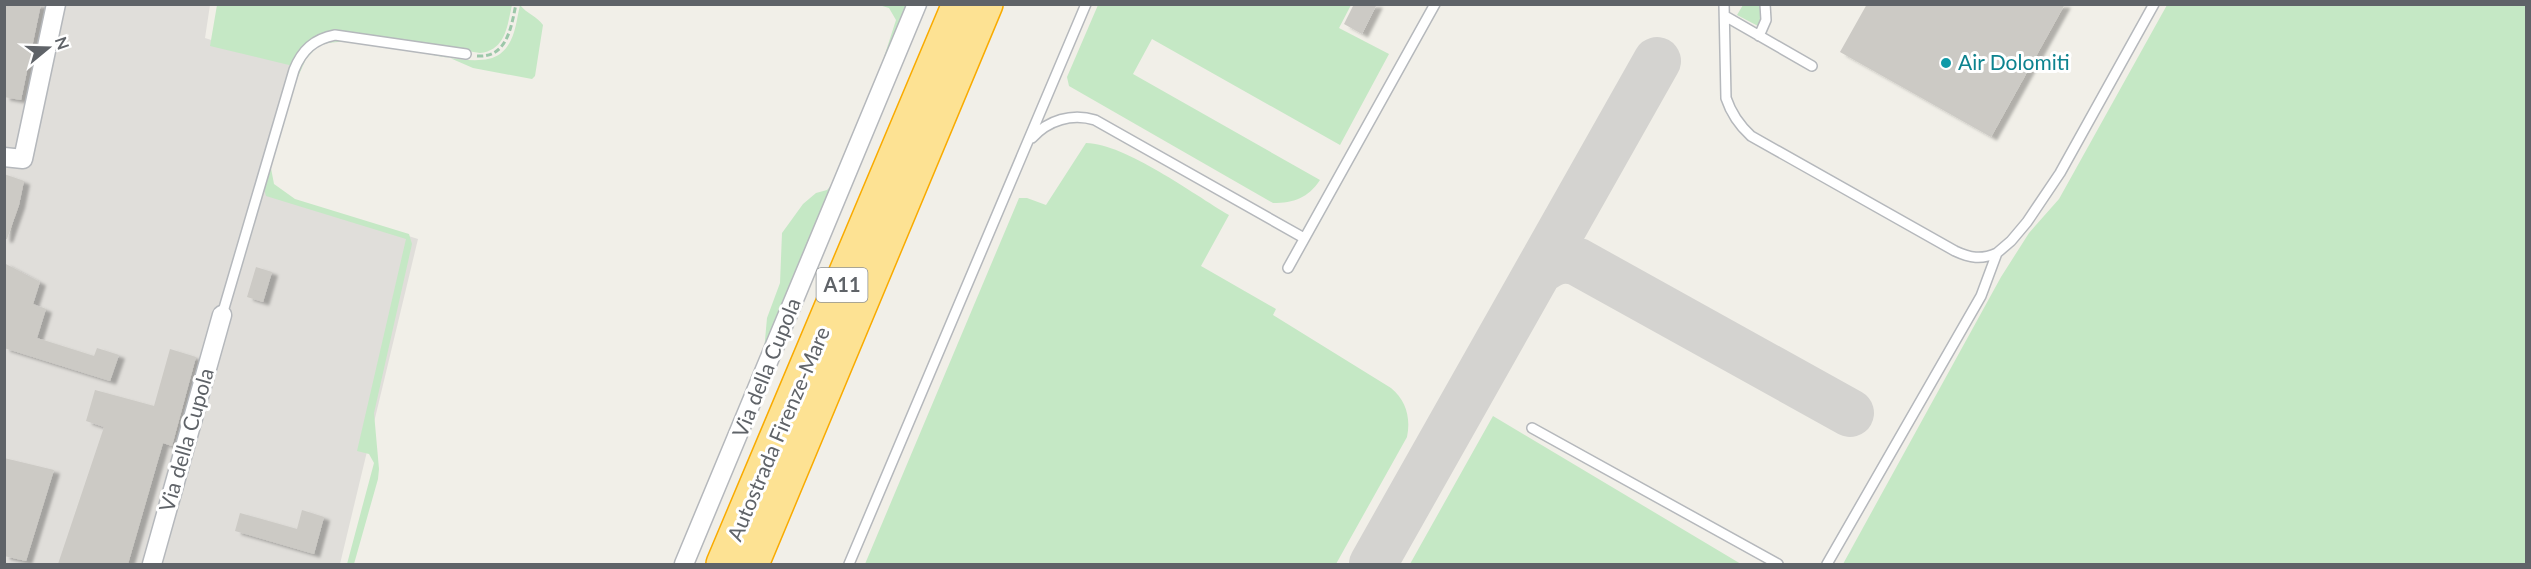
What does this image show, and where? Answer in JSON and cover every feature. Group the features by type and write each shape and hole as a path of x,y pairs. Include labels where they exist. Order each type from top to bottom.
{"highway":[{"name":"Autostrada Firenze-Mare","path":"723,564 959,4"},
{"name":"Autostrada Firenze-Mare","path":"752,564 986,4"}],"street":[{"path":"4,157 23,159 56,4"},
{"name":"Via della Cupola","path":"684,564 917,4"},
{"name":"Via della Cupola","path":"153,564 222,315"}],"lane":[{"path":"849,564 1086,4"},
{"path":"1288,267 1435,4"},
{"path":"1724,4 1726,98 1738,123 1751,136 1955,251 1980,258 1997,253 2016,235 2060,173 2154,4"},
{"path":"1759,36 1766,20 1765,4"},
{"path":"1725,16 1812,66"},
{"path":"222,315 294,70 299,57 311,44 321,38 335,35 466,54"},
{"path":"1028,142 1041,129 1056,121 1078,116 1095,120 1304,238"},
{"path":"1827,564 1982,296 1997,253"},
{"path":"1532,428 1778,564"}],"path":[{"path":"466,54 483,56 502,47 510,33 516,4"}],"shaded area":[{"path":"4,5 210,5 205,38 290,65 261,189 418,239 340,564 5,564"}],"green space":[{"path":"217,5 512,5 504,36 489,51 480,53 354,33 327,33 293,66 210,46"},
{"path":"520,5 543,25 535,76 532,79 473,68 444,57 484,60 500,54 512,38"},
{"path":"879,5 910,5 681,564 674,564 720,462 764,351 767,318 780,283 782,233 803,204 816,193 827,190 838,178 884,57 896,20 889,8"},
{"path":"1098,5 1351,5 1339,28 1389,54 1340,145 1152,39 1133,74 1320,180 1311,191 1300,198 1273,203 1069,86 1067,77"},
{"path":"1743,5 1761,5 1762,16 1758,26 1737,15"},
{"path":"2167,5 2526,5 2526,564 1843,564 2001,277 2029,233 2059,199"},
{"path":"349,41 379,44 420,52"},
{"path":"291,92 270,163 274,184 295,199 409,234 412,244 374,413 378,479 354,564 347,564 374,463 369,454 357,451 406,239 266,196 263,186"},
{"path":"1086,143 1120,152 1139,161 1229,215 1201,266 1276,309 1273,315 1391,388 1404,404 1408,416 1407,437 1336,564 865,564 1019,198 1027,198 1046,205"},
{"path":"1493,416 1741,564 1410,564"}],"building":[{"path":"4,4 41,4 21,100 4,97"},
{"path":"1354,4 1377,4 1362,34 1344,24"},
{"name":"Air Dolomiti","path":"1867,4 2065,4 1991,137 1840,52"},
{"path":"4,174 24,181 19,205 7,239 4,239"},
{"path":"4,263 40,282 33,304 46,309 37,338 94,356 97,348 119,355 110,381 4,348"},
{"path":"256,267 272,272 263,302 247,297"},
{"path":"170,349 196,357 172,446 163,443 128,564 58,564 104,427 86,421 95,390 154,406"},
{"path":"4,458 54,470 26,561 4,556"},
{"path":"302,510 324,517 314,554 235,531 240,513 297,529"}],"taxiway":[{"path":"1373,564 1657,61"},
{"path":"1539,271 1557,261 1578,262 1850,413"}],"place":[{"name":"Air Dolomiti","path":"1946,63"}]}
